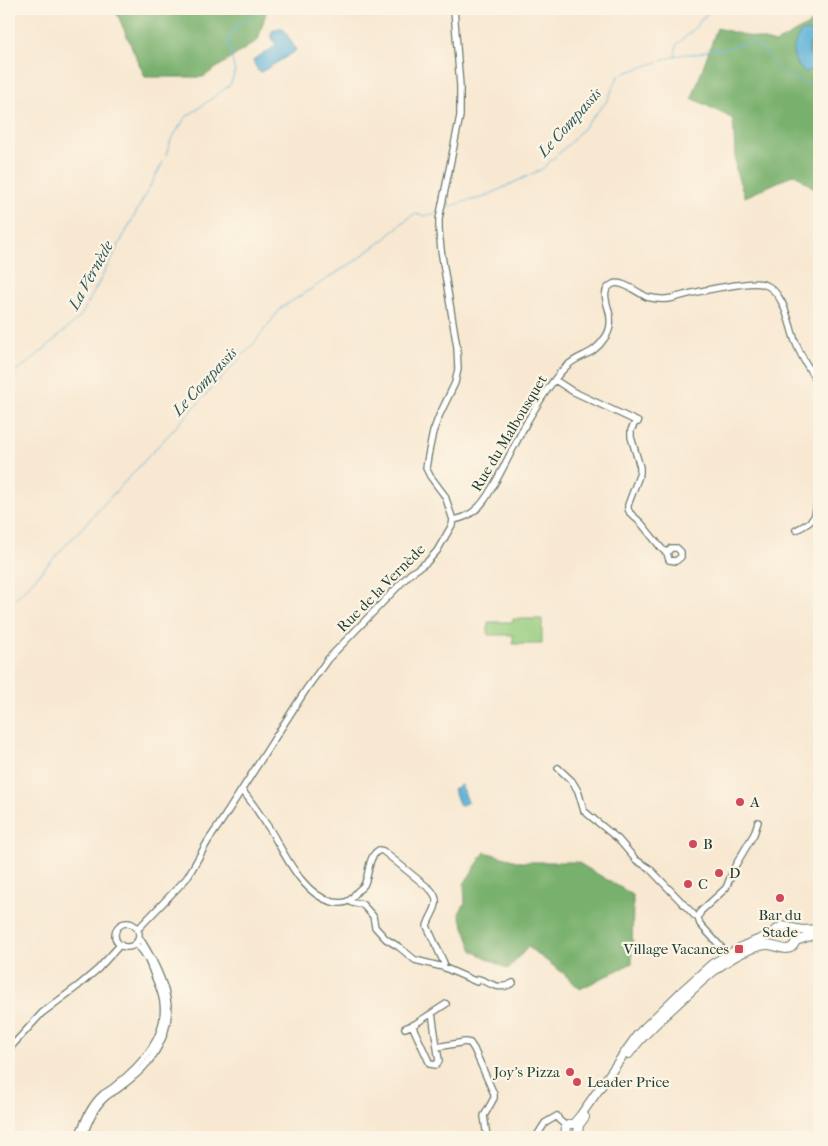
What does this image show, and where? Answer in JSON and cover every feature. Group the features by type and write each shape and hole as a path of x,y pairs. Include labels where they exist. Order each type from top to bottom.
{"main road":[{"path":"570,1132 628,1046 648,1023 712,964 743,946 765,937 782,926 819,931"},
{"path":"793,929 796,941"},
{"path":"775,931 774,940 777,946"},
{"path":"570,1132 579,1125 631,1051 647,1032 718,968 741,954 762,946 777,946 789,949 796,941 819,931"}],"street":[{"path":"453,520 445,496 426,468 433,432 455,383 458,369 457,347 439,230 439,219 460,116 460,86 454,9"},
{"name":"Rue du Malbousquet","path":"453,520 470,514 480,505 493,486 528,420 568,364 597,348 605,339 609,330 610,318 605,295 608,287 616,282 640,294 658,299 668,299 698,291 746,284 762,284 769,287 782,303 795,341 819,384"},
{"path":"555,380 572,391 637,422 631,430 631,437 640,473 628,509 667,553"},
{"path":"796,530 813,519 819,500"},
{"name":"Rue de la Vernède","path":"138,929 191,872 208,841 307,688 328,659 410,574 428,562 446,537 453,520"},
{"path":"558,768 572,781 578,791 584,811 618,839 636,860 649,868 698,918 700,924 722,948"},
{"path":"242,790 270,831 290,866 316,894 329,901 343,904 350,901 364,884 372,857 379,850 383,851 431,890 434,894 436,907 427,926 444,963 443,967"},
{"path":"698,918 701,911 726,888 735,866 754,834 758,822"},
{"path":"350,901 362,904 373,916 375,927 382,936 415,960 443,967 477,982 479,979 497,987 513,983"},
{"path":"83,1137 94,1111 105,1098 143,1068 156,1051 168,1022 167,1000 164,990 139,936 138,929 128,922 120,924 115,930 115,939 120,945 128,947 136,944 139,936"},
{"path":"78,1137 90,1109 102,1094 115,1086 140,1064 153,1047 163,1020 163,1000 160,991 145,954 141,947 136,944"},
{"path":"9,1049 42,1012 78,986 120,945"},
{"path":"432,1013 439,1061 436,1065 430,1064 409,1027 446,1004"},
{"path":"437,1046 466,1042 470,1043 474,1049 494,1098 484,1116 487,1137"},
{"path":"536,1137 545,1123 557,1116 570,1132"}],"green space":[{"path":"115,9 267,9 258,40 203,77 145,77"},
{"path":"819,19 819,192 795,174 745,197 736,172 733,119 692,98 717,28 776,43"},
{"path":"513,619 542,619 542,644 513,644 513,635 488,635 488,622 513,622"},
{"path":"485,852 520,862 577,862 633,895 632,963 580,989 563,973 528,947 508,969 473,951 459,913 465,903 464,884"}],"water":[{"path":"283,28 296,50 261,72 258,71 253,61 276,46 271,35 272,31"},
{"path":"808,31 819,36 819,44 810,43 809,53 811,57 816,59 816,64 812,69 805,72 794,59 794,49 800,33"},
{"path":"461,785 468,802 460,806 453,789"}],"waterway":[{"name":"La Vernède","path":"166,155 171,140 185,118 230,85 235,72 228,41 236,26 254,14 278,9"},
{"name":"Le Compassis","path":"675,56 677,44 692,31 711,9"},
{"name":"Le Compassis","path":"443,209 482,198 542,169 570,143 607,101 619,75 675,56 697,54 713,49 724,50 736,45 754,42 785,74 793,79 819,88"},
{"name":"La Vernède","path":"9,375 32,360 81,316 163,162"},
{"name":"Le Compassis","path":"12,603 255,342 281,308 355,261 414,214 424,216 437,213"}],"place":[{"name":"A","path":"740,802"},
{"name":"B","path":"693,844"},
{"name":"D","path":"719,873"},
{"name":"C","path":"688,884"},
{"name":"Bar du Stade","path":"780,898"},
{"name":"Village Vacances","path":"739,949"},
{"name":"Joy's Pizza","path":"570,1072"},
{"name":"Leader Price","path":"577,1082"}]}
